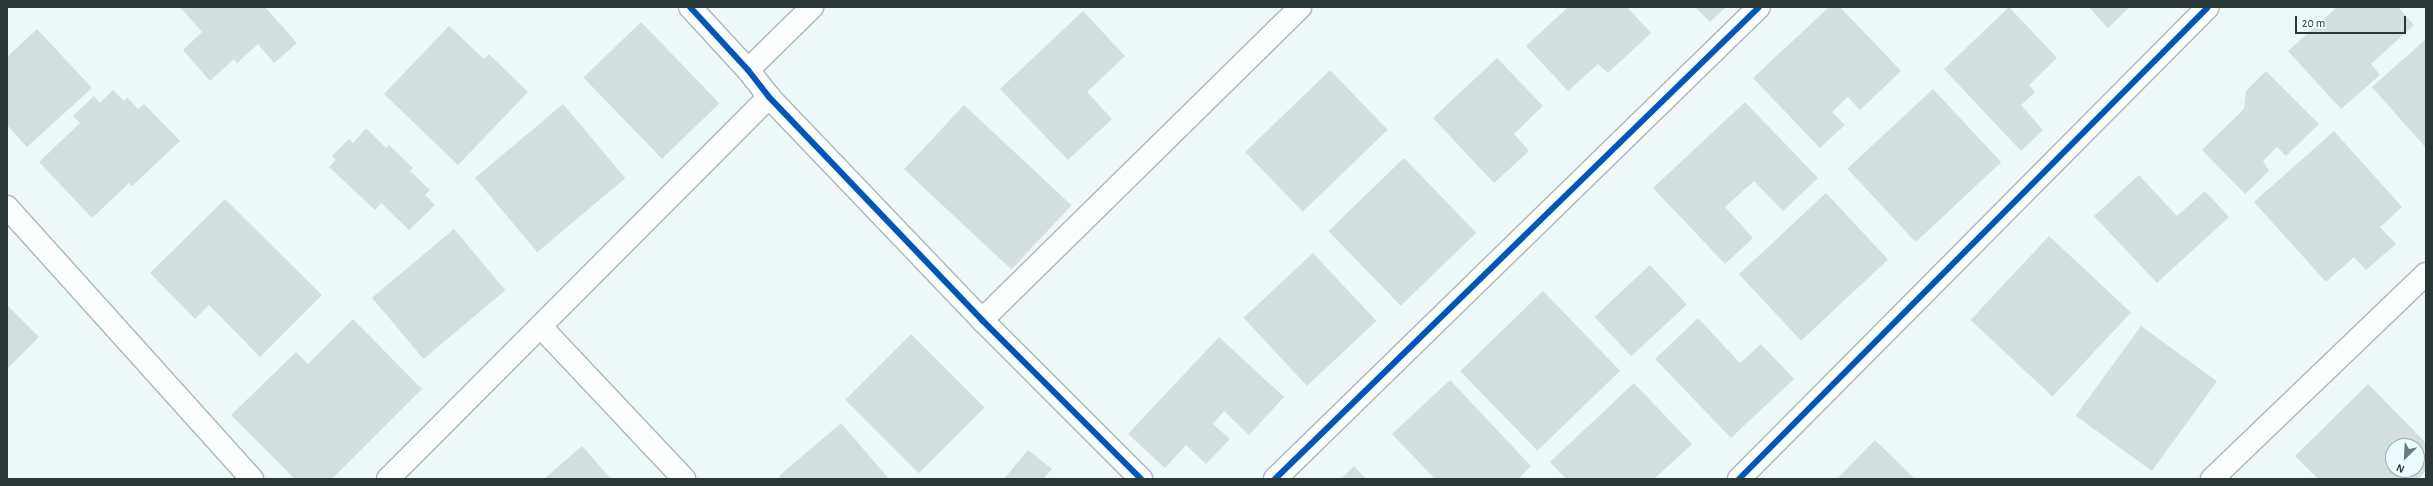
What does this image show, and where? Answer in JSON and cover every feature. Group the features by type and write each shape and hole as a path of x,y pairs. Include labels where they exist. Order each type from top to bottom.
{"street":[{"path":"690,7 748,70 769,97 982,320 1141,479"},
{"path":"748,70 812,7"},
{"path":"982,320 1300,7"},
{"path":"1275,479 1759,7"},
{"path":"1739,479 2208,7"},
{"path":"388,479 769,97"},
{"path":"7,207 252,479"},
{"path":"2212,479 2426,274"},
{"path":"541,327 684,479"}],"building":[{"path":"180,7 265,7 297,43 274,63 258,44 237,63 234,59 210,81 183,50 202,32"},
{"path":"1568,7 1627,7 1651,33 1608,73 1598,64 1568,91 1526,46"},
{"path":"1695,7 1726,7 1710,22"},
{"path":"1829,7 1840,7 1901,71 1860,110 1848,97 1832,112 1845,125 1820,148 1753,78"},
{"path":"2009,7 2057,58 2029,85 2035,92 2021,105 2043,130 2021,151 1944,69"},
{"path":"2089,7 2130,7 2108,28"},
{"path":"2337,7 2398,7 2414,25 2371,64 2380,75 2341,109 2288,51"},
{"path":"1083,11 1125,56 1087,92 1112,119 1068,160 1000,89"},
{"path":"641,22 719,103 662,159 583,78"},
{"path":"449,26 484,59 489,54 528,92 458,165 384,94"},
{"path":"37,29 92,88 27,147 7,125 7,57"},
{"path":"2426,39 2426,148 2372,87"},
{"path":"1497,58 1543,106 1514,134 1529,151 1494,183 1433,118"},
{"path":"1330,70 1388,130 1303,212 1245,152"},
{"path":"2266,71 2319,124 2286,156 2277,147 2263,161 2269,171 2245,194 2202,150 2244,109 2246,91"},
{"path":"1933,89 2001,162 1916,242 1847,169"},
{"path":"113,90 124,101 127,97 138,109 144,104 180,141 132,186 129,183 92,218 39,162 80,123 73,116 94,96 100,103"},
{"path":"1745,102 1818,178 1783,211 1754,181 1725,207 1753,238 1725,264 1653,188"},
{"path":"563,104 625,178 537,252 475,178"},
{"path":"964,105 1072,205 1011,270 904,169"},
{"path":"366,128 386,148 389,145 413,168 410,171 430,190 425,195 435,205 409,230 381,203 375,210 329,167 336,160 332,156 349,139 353,143"},
{"path":"2334,131 2402,207 2380,227 2396,244 2366,270 2354,257 2326,282 2254,202"},
{"path":"1404,158 1476,233 1401,306 1328,231"},
{"path":"2139,175 2177,216 2205,191 2229,217 2157,283 2094,216"},
{"path":"1826,193 1888,260 1801,341 1739,274"},
{"path":"225,199 322,295 260,357 209,305 195,319 150,273"},
{"path":"454,229 505,290 423,359 372,298"},
{"path":"2049,236 2131,312 2052,396 1971,320"},
{"path":"1313,253 1376,321 1307,386 1244,318"},
{"path":"1650,265 1687,304 1631,356 1594,317"},
{"path":"1543,291 1620,371 1537,451 1460,371"},
{"path":"7,305 39,337 7,369"},
{"path":"1698,318 1740,363 1761,344 1794,379 1731,438 1655,359"},
{"path":"353,319 422,389 332,479 295,479 231,415 296,352 308,364"},
{"path":"2141,326 2217,381 2152,471 2076,416"},
{"path":"911,334 985,408 919,473 845,400"},
{"path":"1219,337 1284,397 1249,435 1224,411 1213,424 1230,439 1206,464 1186,445 1165,468 1128,434"},
{"path":"1450,380 1531,466 1518,479 1435,479 1392,434"},
{"path":"1634,383 1692,444 1654,479 1566,479 1550,462"},
{"path":"2368,384 2421,438 2385,438 2385,478 2419,478 2418,479 2318,479 2295,456"},
{"path":"841,423 889,479 781,479 779,476"},
{"path":"1875,440 1915,479 1837,479"},
{"path":"2425,442 2426,443 2425,472"},
{"path":"582,446 611,479 544,479"},
{"path":"1028,450 1052,469 1043,479 1004,479"},
{"path":"1354,466 1366,479 1341,479"}],"cycle path":[{"path":"690,7 748,70 769,97 982,320 1141,479"},
{"path":"1275,479 1759,7"},
{"path":"1739,479 2208,7"}]}
